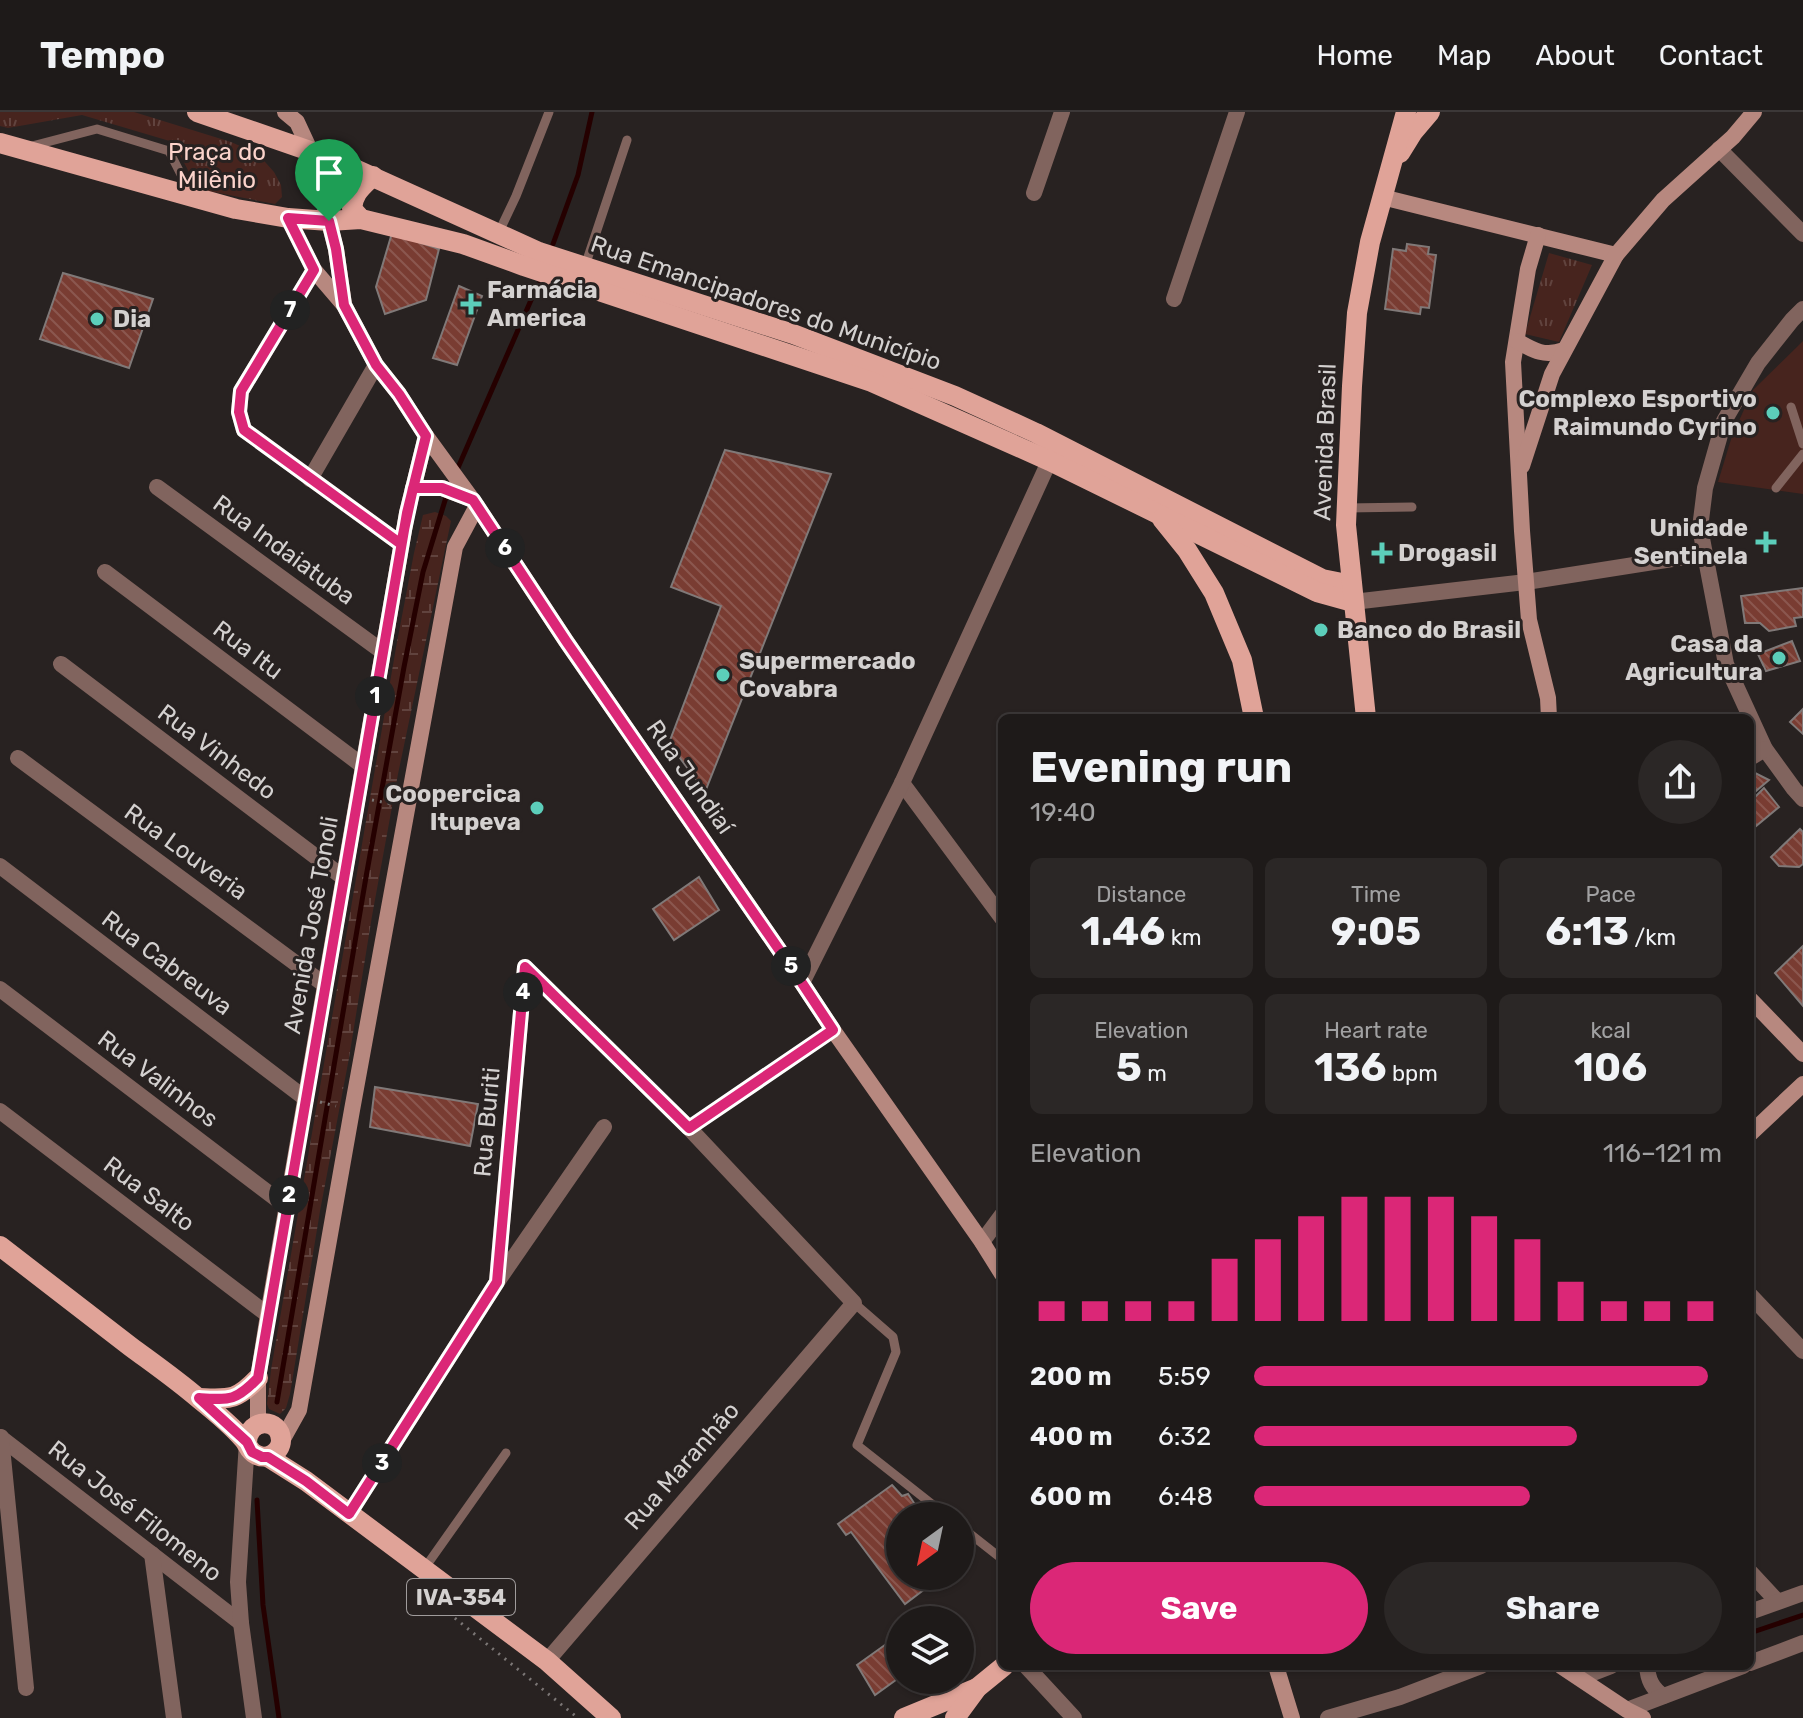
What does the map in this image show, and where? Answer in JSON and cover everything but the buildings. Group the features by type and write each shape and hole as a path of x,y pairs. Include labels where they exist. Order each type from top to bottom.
{"main road":[{"name":"Rua Emancipadores do Município","path":"197,112 310,150 539,252 793,334 955,396 1157,513 1317,592 1352,594"},
{"name":"Rua Jundiaí","path":"285,112 297,122 310,150 336,249 344,305"},
{"name":"Avenida Brasil","path":"1366,714 1346,525 1352,386 1357,313 1370,242 1406,112"},
{"name":"Avenida Brasil","path":"1390,170 1413,132 1430,112"},
{"path":"1519,475 1552,374 1616,255 1663,200 1733,137 1754,112"},
{"name":"Rua Emancipadores do Município","path":"0,143 236,209 288,218 329,221 361,219 463,244 872,382 1054,452 1352,594"},
{"path":"361,219 352,209 353,199 373,176"},
{"path":"1382,197 1616,255"},
{"name":"Rua Jundiaí","path":"288,218 314,270 344,305 376,365 399,394 998,1268"},
{"path":"463,244 498,234"},
{"path":"1538,235 1528,269 1513,362 1529,620 1548,698 1555,714"},
{"path":"1517,341 1533,350 1552,355 1564,350"},
{"name":"Avenida José Tonoli","path":"258,1424 258,1378 268,1315 310,1100 325,985 401,544 426,436"},
{"path":"0,1246 199,1398 247,1442 252,1452 262,1457 274,1450 299,1410 455,547 469,497 442,488 413,488"},
{"name":"Rua Emancipadores do Município","path":"1157,513 1187,550 1214,593 1242,660 1253,714"},
{"path":"1548,698 1549,714"},
{"path":"1754,1003 1803,1054"},
{"path":"1754,1130 1803,1084"},
{"path":"199,1398 225,1399 242,1394 258,1378"},
{"path":"199,1398 258,1424 273,1426 280,1434 274,1450"},
{"path":"247,1442 249,1431 258,1424"},
{"name":"IVA-354","path":"274,1450 306,1481 547,1661 611,1718"},
{"path":"956,1718 977,1688 999,1670"},
{"path":"1277,1670 1292,1718"},
{"path":"1567,1670 1643,1718"},
{"path":"906,1718 977,1688"}],"street":[{"path":"1034,193 1062,112"},
{"path":"1174,299 1237,112"},
{"path":"1719,149 1803,234"},
{"path":"314,270 241,391 239,412 244,430 401,544"},
{"path":"1749,714 1726,664 1704,554 1700,528 1705,488 1724,421 1758,363 1803,309"},
{"path":"310,479 376,365"},
{"path":"802,983 902,783 1054,452"},
{"name":"Rua Indaiatuba","path":"157,487 383,652"},
{"path":"1352,594 1526,582 1704,554"},
{"name":"Rua Itu","path":"105,572 363,766"},
{"name":"Rua Vinhedo","path":"61,664 344,878"},
{"path":"1754,725 1765,749 1803,799"},
{"path":"1754,756 1765,749"},
{"name":"Rua Louveria","path":"18,758 325,985"},
{"path":"902,783 998,913"},
{"name":"Rua Cabreuva","path":"0,866 310,1100"},
{"name":"Rua Buriti","path":"497,1282 525,967 689,1128"},
{"name":"Rua Valinhos","path":"0,989 287,1207"},
{"name":"Rua Salto","path":"0,1111 268,1315"},
{"path":"349,1514 497,1282 604,1127"},
{"path":"689,1128 854,1303"},
{"path":"982,1242 998,1220"},
{"path":"1754,1299 1803,1351"},
{"name":"Rua Maranhão","path":"547,1661 854,1303"},
{"path":"0,1437 26,1688"},
{"name":"Rua José Filomeno","path":"0,1437 241,1623"},
{"path":"247,1442 238,1582 254,1718"},
{"path":"152,1554 174,1718"},
{"path":"1754,1576 1777,1601"},
{"path":"1754,1610 1803,1593"},
{"path":"1754,1661 1803,1643"},
{"path":"1030,1670 1074,1718"},
{"path":"1328,1718 1400,1697 1471,1670"},
{"path":"1580,1678 1601,1670"},
{"path":"1648,1670 1655,1690 1663,1696"},
{"path":"1627,1710 1732,1670"}],"lane":[{"path":"498,234 549,112"},
{"path":"21,149 97,129 169,151 193,198"},
{"path":"584,267 627,140"},
{"path":"1791,407 1803,444"},
{"path":"1776,488 1803,454"},
{"path":"1347,508 1412,507"},
{"path":"689,1128 833,1030"},
{"path":"854,1303 893,1337 896,1352 857,1445 929,1502"},
{"path":"424,1569 506,1453"},
{"path":"974,1537 998,1556"}],"path":[{"path":"365,798 395,804"},
{"path":"310,1100 343,1108"}],"green space":[{"name":"Praça do Milênio","path":"0,112 134,112 231,142 258,154 274,172 281,185 282,197 275,204 198,189 173,142 82,115 8,128 0,126"},
{"path":"1549,253 1592,265 1559,342 1525,334"},
{"name":"Complexo Esportivo Raimundo Cyrino","path":"1803,341 1803,494 1718,482 1732,436 1753,390"},
{"path":"435,512 451,521 398,774 290,1394 286,1408 280,1414 269,1409 267,1404 271,1370 414,553 423,515"}],"waterway":[{"path":"553,244 578,175 592,112"},
{"path":"457,470 538,284"},
{"path":"277,1402 404,667 423,572 447,494"},
{"path":"257,1500 263,1605 279,1718"},
{"path":"1754,1632 1803,1615"}],"place":[{"name":"Farmácia America","path":"471,304"},
{"name":"Dia","path":"97,319"},
{"name":"Complexo Esportivo Raimundo Cyrino","path":"1773,413"},
{"name":"Unidade Sentinela","path":"1766,542"},
{"name":"Drogasil","path":"1382,553"},
{"name":"Banco do Brasil","path":"1321,630"},
{"name":"Casa da Agricultura","path":"1779,658"},
{"name":"Supermercado Covabra","path":"723,675"},
{"name":"Coopercica Itupeva","path":"537,808"}],"route":[{"path":"329,221 288,218 314,270 241,391 239,412 244,430 401,544 407,513 413,488 436,487 442,488 473,500 833,1030 689,1128 525,967 497,1282 349,1514 306,1481 268,1457 252,1452 247,1442 199,1398 225,1399 242,1394 258,1378 407,513 426,436 376,365 344,305 329,221"}]}
